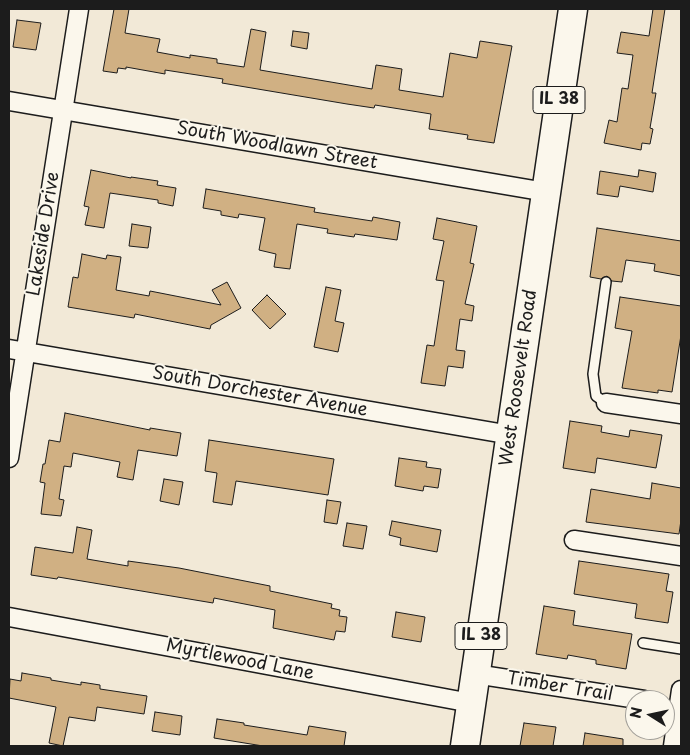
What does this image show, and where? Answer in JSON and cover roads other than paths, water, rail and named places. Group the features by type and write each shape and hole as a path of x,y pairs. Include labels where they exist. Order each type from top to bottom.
{"main road":[{"name":"West Roosevelt Road","path":"465,746 573,9"}],"street":[{"name":"Lakeside Drive","path":"9,458 17,351 63,110 79,9"},
{"name":"South Woodlawn Street","path":"9,100 546,192"},
{"name":"South Dorchester Avenue","path":"17,351 512,435"},
{"path":"606,403 681,414"},
{"path":"574,540 681,556"},
{"name":"Myrtlewood Lane","path":"9,617 471,703"},
{"name":"Timber Trail","path":"476,674 625,697"},
{"path":"673,746 676,701"}],"lane":[{"path":"606,282 593,374 596,396 606,403"},
{"path":"643,643 681,649"}]}
